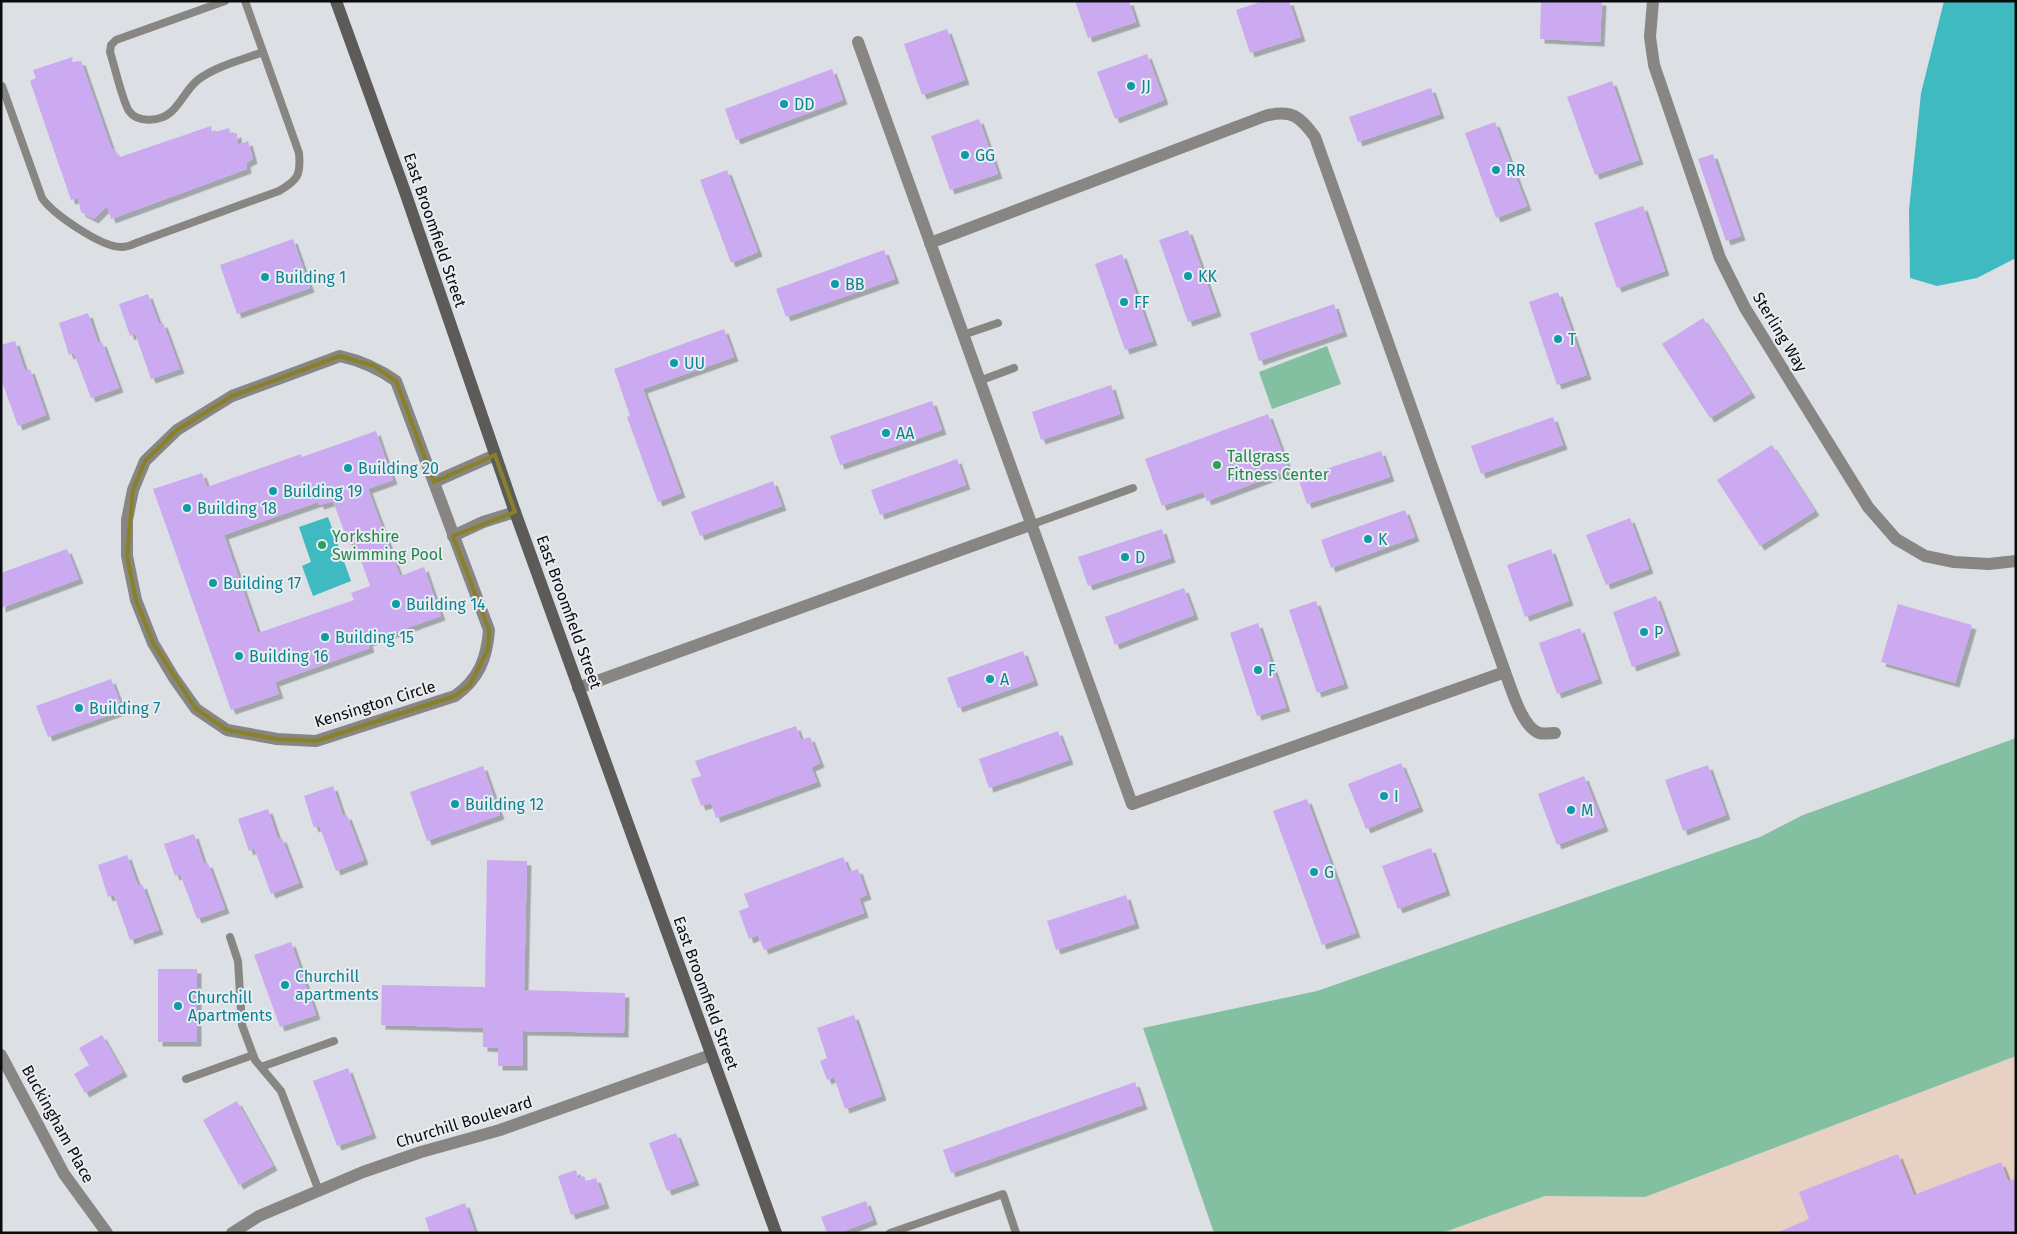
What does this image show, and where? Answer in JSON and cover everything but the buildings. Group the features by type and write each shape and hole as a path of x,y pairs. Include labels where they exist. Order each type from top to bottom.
{"main road":[{"name":"East Broomfield Street","path":"336,1 407,198 515,512 776,1233"}],"street":[{"name":"Sterling Way","path":"1653,1 1650,37 1654,66 1720,258 1745,308 1868,507 1896,539 1925,556 1954,562 1989,564 2016,561"},
{"path":"858,42 1030,525 1132,804 1505,672"},
{"path":"930,243 1265,116 1280,112 1293,115 1304,121 1316,137 1505,672 1521,712 1530,728 1540,733 1555,733"},
{"name":"Kensington Circle","path":"340,356 360,360 374,366 396,380 453,536 488,630 488,649 470,685 455,696 316,741 277,739 227,730 196,708 153,643 136,600 127,556 127,520 133,490 146,462 177,430 232,396 340,356"},
{"path":"434,482 495,455"},
{"path":"453,536 483,522 515,512"},
{"path":"578,688 1030,525"},
{"name":"Buckingham Place","path":"1,1055 64,1174 106,1233"},
{"name":"Churchill Boulevard","path":"232,1233 259,1216 380,1166 500,1130 711,1055"}],"lane":[{"path":"225,1 116,40 111,45 110,52 129,111 137,118 149,120 160,118 170,113 188,90 207,74 263,52"},
{"path":"2,86 42,198 47,206 77,228 113,246 122,248 279,192 298,177 301,168 300,153 245,1"},
{"path":"963,336 998,323"},
{"path":"979,381 1014,368"},
{"path":"1030,525 1133,488"},
{"path":"230,936 238,961 242,1025 253,1055 281,1091 319,1191"},
{"path":"261,1067 334,1041"},
{"path":"186,1079 253,1055"},
{"path":"890,1233 1003,1194 1016,1233"}],"highlighted area":[{"path":"340,356 374,366 396,381 434,482 495,455 515,512 453,536 489,630 488,649 470,685 455,696 316,741 277,739 227,730 196,709 153,643 136,600 127,556 133,490 145,461 177,430 232,396"}],"shaded area":[{"path":"2016,1056 2016,1233 1442,1233 1545,1196 1645,1197"}],"green space":[{"path":"1327,346 1341,384 1272,409 1259,372"},
{"path":"2016,738 2016,1056 1645,1197 1545,1196 1442,1233 1214,1233 1143,1028 1317,991 1760,837 1803,815"}],"water":[{"path":"1944,1 2016,1 2016,258 1977,278 1937,286 1910,278 1909,210 1921,93"},
{"name":"Yorkshire Swimming Pool","path":"328,517 351,581 313,596 302,566 311,562 299,527"}],"place":[{"name":"JJ","path":"1131,86"},
{"name":"DD","path":"784,104"},
{"name":"GG","path":"965,155"},
{"name":"RR","path":"1496,170"},
{"name":"KK","path":"1188,276"},
{"name":"Building 1","path":"265,277"},
{"name":"BB","path":"835,284"},
{"name":"FF","path":"1124,302"},
{"name":"T","path":"1558,339"},
{"name":"UU","path":"674,363"},
{"name":"AA","path":"886,433"},
{"name":"Tallgrass Fitness Center","path":"1217,465"},
{"name":"Building 20","path":"348,468"},
{"name":"Building 19","path":"273,491"},
{"name":"Building 18","path":"187,508"},
{"name":"K","path":"1368,539"},
{"name":"Yorkshire Swimming Pool","path":"322,545"},
{"name":"D","path":"1125,557"},
{"name":"Building 17","path":"213,583"},
{"name":"Building 14","path":"396,604"},
{"name":"P","path":"1644,632"},
{"name":"Building 15","path":"325,637"},
{"name":"Building 16","path":"239,656"},
{"name":"F","path":"1258,670"},
{"name":"A","path":"990,679"},
{"name":"Building 7","path":"79,708"},
{"name":"I","path":"1384,796"},
{"name":"Building 12","path":"455,804"},
{"name":"M","path":"1571,810"},
{"name":"G","path":"1314,872"},
{"name":"Churchill apartments","path":"285,985"},
{"name":"Churchill Apartments","path":"178,1006"}]}
